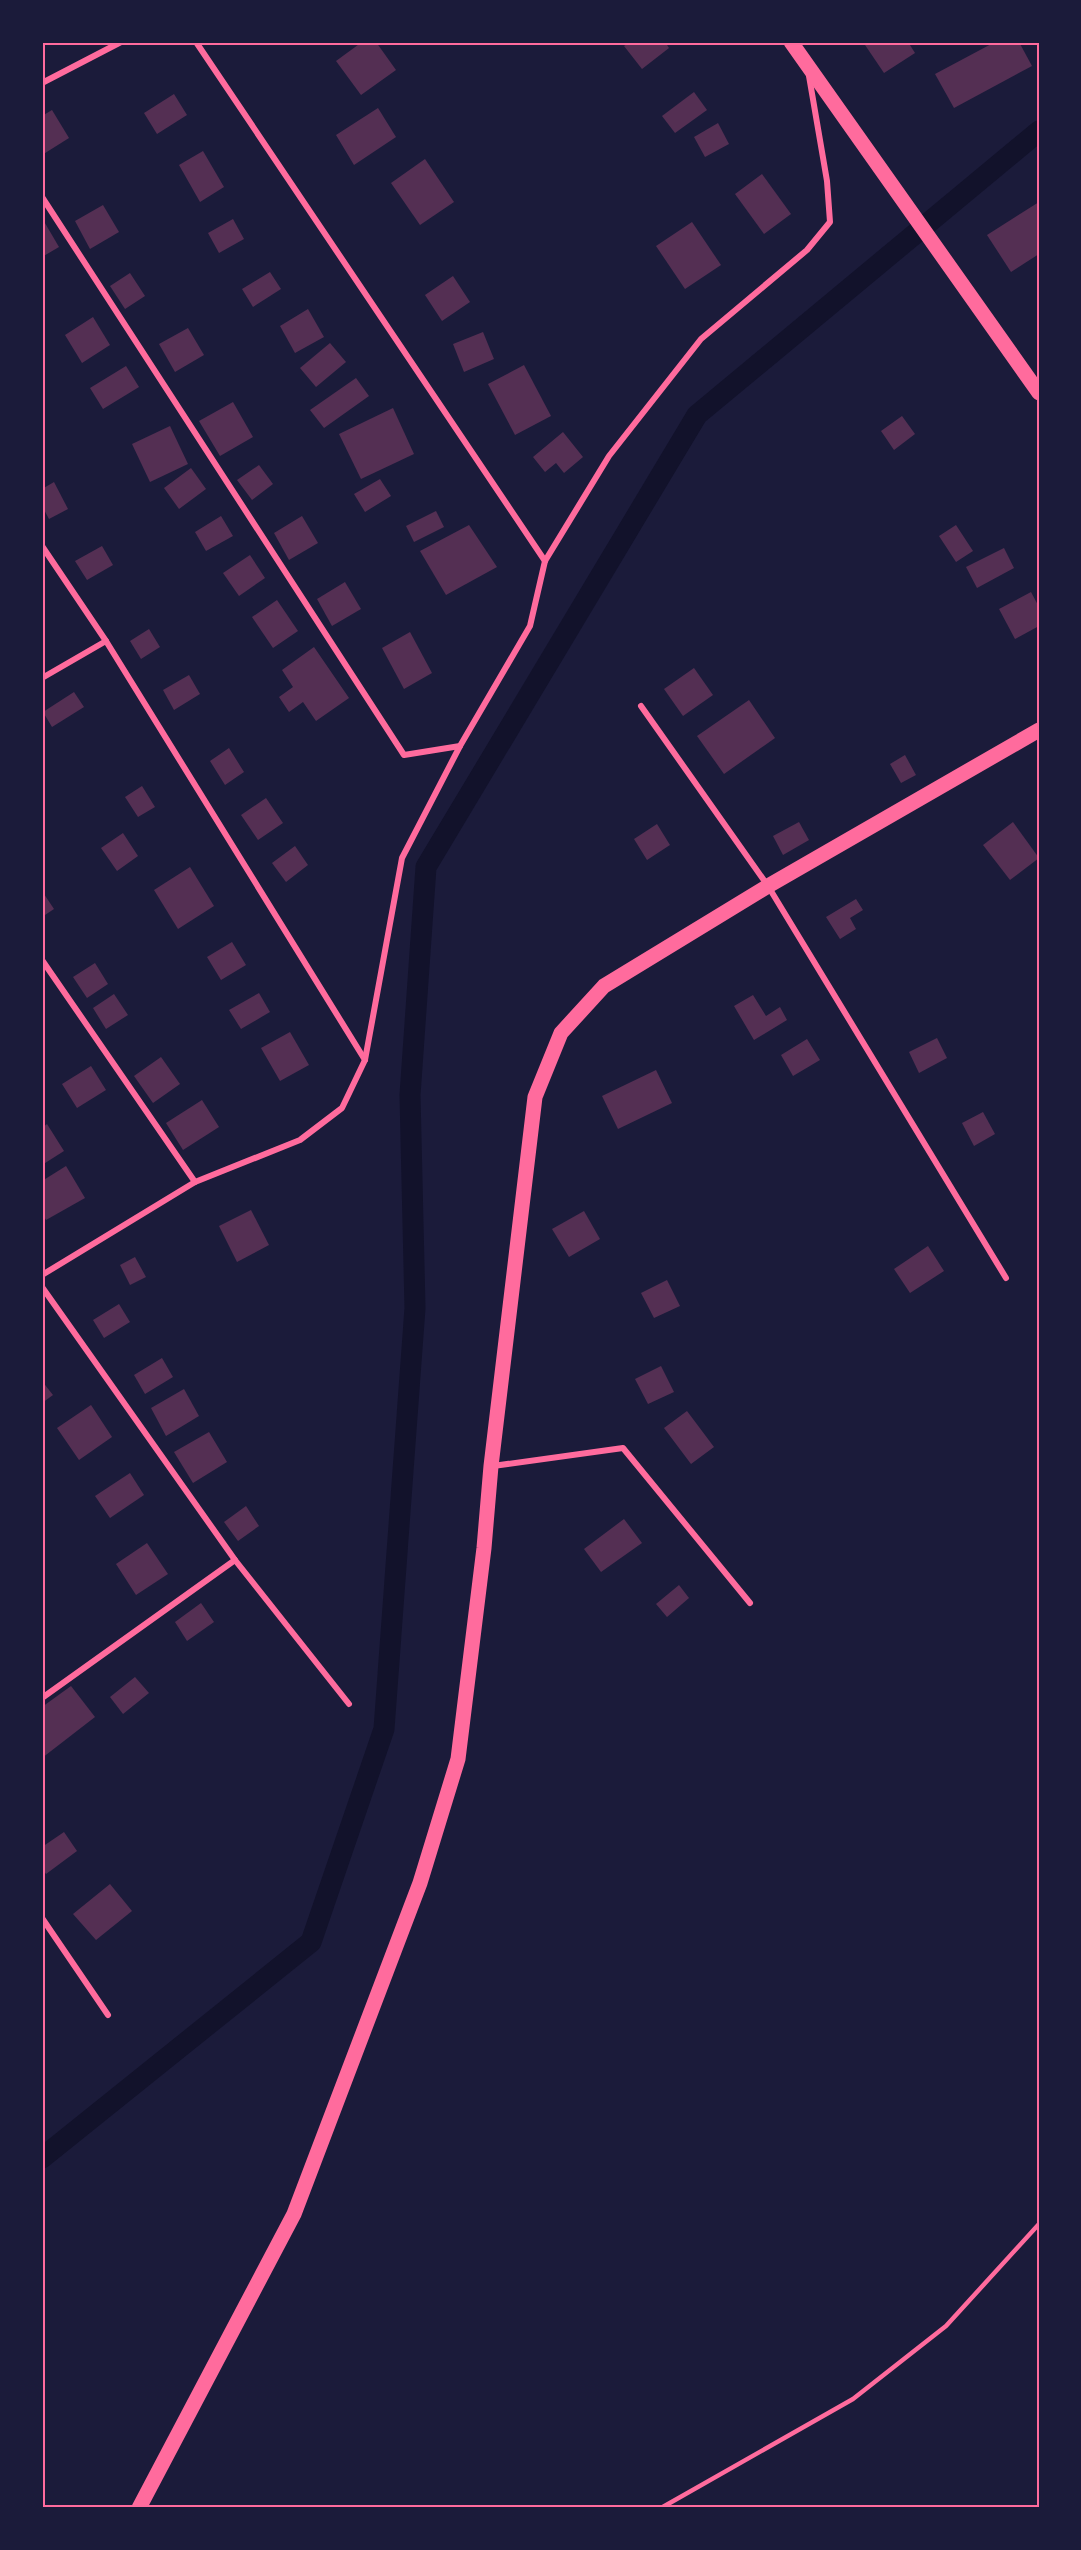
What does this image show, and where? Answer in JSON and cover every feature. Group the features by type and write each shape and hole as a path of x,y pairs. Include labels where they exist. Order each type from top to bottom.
{"main road":[{"path":"791,42 1039,393"},
{"path":"139,2508 294,2214 420,1883 458,1759 535,1097 561,1033 604,986 768,886 1039,730"}],"street":[{"path":"42,83 121,42"},
{"path":"196,42 545,561"},
{"path":"42,1275 195,1182 300,1140 342,1108 365,1060 402,858 460,746 530,626 545,561 609,456 701,339 807,250 830,222 827,181 807,65"},
{"path":"42,197 404,755 460,746"},
{"path":"42,546 106,641 365,1060"},
{"path":"42,678 106,641"},
{"path":"641,706 768,886 1006,1278"},
{"path":"42,960 195,1182"},
{"path":"42,1287 235,1560 349,1704"},
{"path":"491,1466 623,1448 750,1603"},
{"path":"42,1698 235,1560"},
{"path":"42,1918 108,2014"}],"lane":[{"path":"661,2508 853,2398 946,2326 1039,2224"}],"building":[{"path":"362,42 376,42 396,70 361,95 336,61"},
{"path":"630,42 665,42 669,48 642,69 624,46"},
{"path":"863,42 908,42 915,53 884,73"},
{"path":"995,42 1019,42 1032,66 954,108 935,74"},
{"path":"694,92 707,110 675,133 662,116"},
{"path":"174,94 187,115 157,134 144,113"},
{"path":"378,108 396,137 354,165 336,135"},
{"path":"52,110 69,138 42,155 42,116"},
{"path":"718,123 729,144 705,157 694,137"},
{"path":"203,151 224,187 200,202 179,165"},
{"path":"425,159 454,202 420,225 391,183"},
{"path":"762,174 791,214 764,234 735,194"},
{"path":"1039,202 1039,254 1011,272 987,235"},
{"path":"103,205 119,232 90,249 75,221"},
{"path":"42,218 59,247 42,257"},
{"path":"233,219 244,239 219,253 208,233"},
{"path":"692,222 721,265 685,289 656,246"},
{"path":"270,272 281,289 253,307 242,289"},
{"path":"130,273 145,296 125,309 110,286"},
{"path":"453,276 470,302 442,321 425,295"},
{"path":"308,309 324,337 295,353 280,326"},
{"path":"93,317 110,345 82,363 65,335"},
{"path":"188,328 204,355 175,372 159,344"},
{"path":"483,332 494,359 464,372 453,344"},
{"path":"330,343 346,362 316,387 300,368"},
{"path":"524,365 551,416 515,435 488,384"},
{"path":"126,366 139,387 103,409 90,388"},
{"path":"356,378 369,396 324,428 310,410"},
{"path":"233,402 253,437 220,456 199,421"},
{"path":"393,408 414,454 361,479 339,434"},
{"path":"902,416 915,434 894,450 881,431"},
{"path":"170,426 188,464 150,482 132,444"},
{"path":"563,432 583,457 564,473 556,463 545,472 533,457"},
{"path":"259,465 273,484 252,500 237,480"},
{"path":"191,468 206,489 179,509 164,488"},
{"path":"380,479 391,496 365,512 354,494"},
{"path":"54,482 68,509 49,519 42,506 42,489"},
{"path":"436,511 444,527 414,542 406,526"},
{"path":"221,516 233,536 206,551 195,532"},
{"path":"302,516 318,543 289,560 274,533"},
{"path":"469,525 497,567 446,595 420,551"},
{"path":"956,525 973,551 956,562 939,536"},
{"path":"102,546 113,565 87,580 75,561"},
{"path":"1004,548 1014,568 977,588 966,567"},
{"path":"250,555 265,578 239,596 223,573"},
{"path":"345,582 361,609 332,626 317,599"},
{"path":"1031,592 1039,607 1039,626 1015,639 999,609"},
{"path":"277,600 298,631 273,648 252,617"},
{"path":"149,629 160,647 141,659 130,641"},
{"path":"410,632 432,673 404,689 382,648"},
{"path":"314,647 349,698 316,721 303,702 289,712 279,697 293,687 282,670"},
{"path":"694,668 713,695 683,716 664,689"},
{"path":"189,675 200,694 174,710 163,690"},
{"path":"74,692 84,707 52,727 43,712"},
{"path":"749,700 775,738 724,774 697,736"},
{"path":"229,748 244,772 225,785 210,761"},
{"path":"905,755 916,775 901,783 890,764"},
{"path":"142,786 155,807 138,817 125,797"},
{"path":"266,798 283,823 258,840 241,815"},
{"path":"799,822 809,840 783,855 773,836"},
{"path":"1013,822 1039,858 1010,880 983,845"},
{"path":"657,824 670,845 647,860 634,839"},
{"path":"123,833 138,856 117,871 101,848"},
{"path":"295,846 308,865 286,882 272,863"},
{"path":"190,867 214,906 178,929 154,890"},
{"path":"42,891 54,909 42,917"},
{"path":"856,899 863,910 850,918 856,929 840,939 826,917"},
{"path":"232,942 246,965 221,980 207,957"},
{"path":"95,963 108,984 87,998 73,977"},
{"path":"259,993 270,1012 241,1029 229,1010"},
{"path":"114,994 128,1015 106,1029 93,1008"},
{"path":"753,995 766,1016 780,1007 787,1020 754,1040 734,1006"},
{"path":"290,1032 309,1065 280,1081 261,1048"},
{"path":"937,1038 947,1058 919,1073 909,1052"},
{"path":"807,1039 820,1060 793,1076 781,1055"},
{"path":"161,1057 180,1084 153,1103 134,1076"},
{"path":"91,1066 106,1090 77,1108 62,1084"},
{"path":"656,1070 672,1103 618,1129 602,1096"},
{"path":"202,1100 219,1127 183,1150 166,1123"},
{"path":"983,1112 995,1134 974,1146 962,1123"},
{"path":"47,1124 64,1151 42,1165 42,1128"},
{"path":"66,1166 85,1198 46,1220 42,1213 42,1181"},
{"path":"251,1210 269,1245 237,1262 219,1226"},
{"path":"584,1211 600,1239 569,1257 552,1229"},
{"path":"928,1246 944,1271 910,1293 894,1269"},
{"path":"135,1257 146,1277 130,1285 120,1265"},
{"path":"667,1280 680,1306 654,1318 641,1293"},
{"path":"119,1304 130,1322 104,1338 93,1320"},
{"path":"162,1358 173,1377 145,1394 134,1375"},
{"path":"661,1366 674,1392 648,1404 635,1379"},
{"path":"42,1381 53,1395 42,1403"},
{"path":"184,1389 199,1416 166,1436 151,1408"},
{"path":"91,1405 112,1437 79,1460 57,1428"},
{"path":"687,1411 714,1447 691,1464 664,1428"},
{"path":"209,1432 227,1462 193,1483 174,1452"},
{"path":"130,1473 144,1495 110,1518 95,1496"},
{"path":"246,1506 259,1526 238,1541 224,1522"},
{"path":"624,1519 642,1543 601,1572 584,1549"},
{"path":"147,1543 168,1574 136,1595 116,1564"},
{"path":"679,1585 689,1598 667,1617 656,1604"},
{"path":"201,1603 214,1622 187,1641 175,1622"},
{"path":"135,1677 149,1693 123,1714 110,1697"},
{"path":"71,1686 95,1717 42,1758 42,1707"},
{"path":"64,1832 77,1851 46,1874 42,1868 42,1847"},
{"path":"110,1884 132,1911 96,1940 73,1914"}],"waterway":[{"path":"42,2158 311,1942 384,1729 415,1308 410,1095 426,867 697,415 1039,131"}]}
